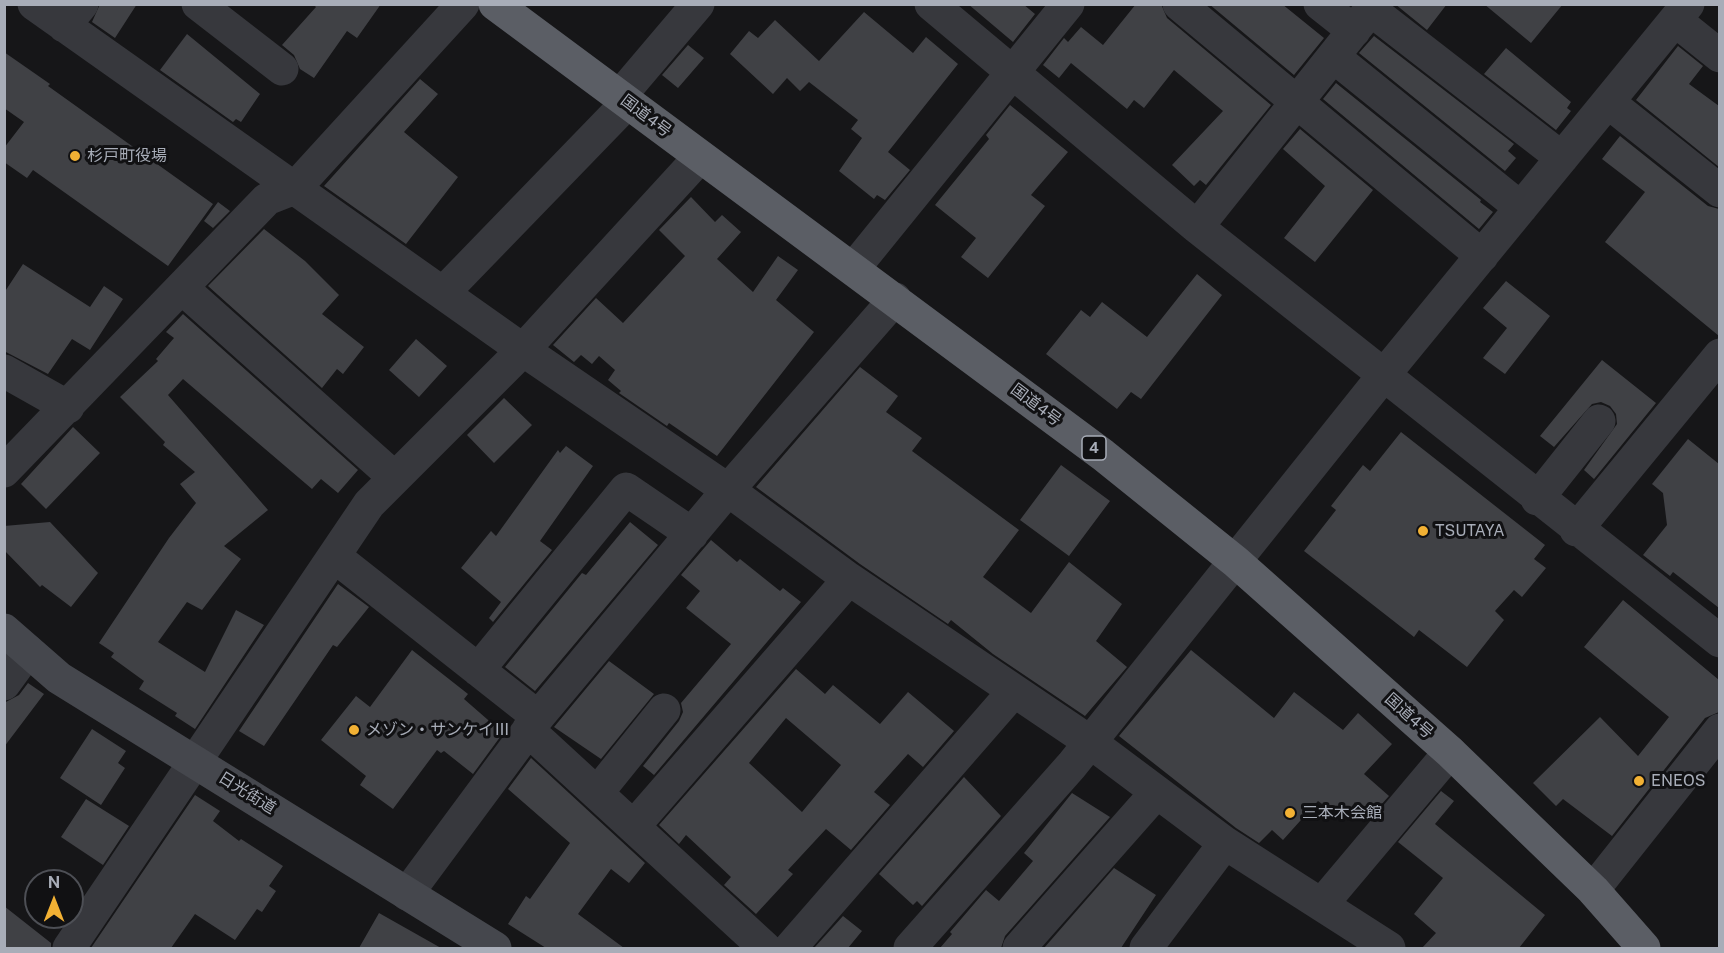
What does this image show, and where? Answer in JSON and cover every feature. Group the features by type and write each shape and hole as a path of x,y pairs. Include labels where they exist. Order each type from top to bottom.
{"highway":[{"name":"国道4号","path":"495,4 1103,454 1236,562 1450,752 1593,890 1644,948"}],"main road":[{"name":"日光街道","path":"16,641 59,678 195,760 495,948"}],"street":[{"path":"34,4 73,15 295,188 523,350 728,490 849,579 1090,742 1225,843 1389,948"},
{"path":"198,4 282,69"},
{"path":"4,471 69,407 267,200 295,188 463,4"},
{"path":"443,293 624,99 698,4"},
{"path":"854,268 1068,4"},
{"path":"1179,4 1482,256"},
{"path":"1320,4 1367,15 1562,158"},
{"path":"952,11 1013,70 1197,227 1576,530 1719,641"},
{"path":"910,948 1090,742 1383,376 1682,12 1719,56"},
{"path":"1197,227 1367,15"},
{"path":"1334,57 1521,208"},
{"path":"1608,102 1719,191"},
{"path":"69,948 369,504 523,350 700,157"},
{"path":"182,288 395,478"},
{"path":"407,894 533,724 728,490 895,299"},
{"path":"1576,530 1719,355"},
{"path":"4,371 69,407"},
{"path":"1537,499 1599,421"},
{"path":"478,669 626,489 692,534"},
{"path":"334,555 478,669 597,793 765,948"},
{"path":"633,826 849,579"},
{"path":"4,684 16,641"},
{"path":"789,948 1014,691"},
{"path":"597,793 664,710"},
{"path":"1593,890 1719,730"},
{"path":"1322,904 1450,752"},
{"path":"1019,948 1156,793"},
{"path":"1146,948 1225,843"}],"building":[{"path":"100,4 137,4 115,38 92,22"},
{"path":"313,4 381,4 357,38 347,31 314,78 300,69 294,55 282,45 316,7"},
{"path":"968,4 1023,4 1035,14 1013,42"},
{"path":"1136,4 1161,4 1167,18 1271,105 1206,185 1200,180 1194,186 1172,165 1223,111 1174,70 1144,108 1134,100 1127,109 1071,63 1059,78 1043,65 1064,38 1068,42 1081,27 1103,45"},
{"path":"1209,4 1282,4 1324,38 1294,75"},
{"path":"1395,4 1447,4 1427,30"},
{"path":"1484,4 1563,4 1531,43"},
{"path":"864,12 913,53 926,37 958,64 888,152 910,170 885,200 877,195 874,199 839,171 862,138 851,129 858,120 809,82 800,91 787,78 773,94 730,54 749,31 758,38 775,20 819,61"},
{"path":"187,34 260,94 241,122 236,119 233,122 160,70"},
{"path":"1374,36 1514,144 1508,151 1516,158 1505,171 1359,53"},
{"path":"688,45 704,58 678,88 662,75"},
{"path":"1678,46 1703,66 1689,84 1719,106 1719,167 1636,100"},
{"path":"1506,48 1571,102 1567,108 1571,111 1556,130 1484,74"},
{"name":"杉戸町役場","path":"4,52 213,204 168,266 33,170 27,178 4,162 4,148 24,122 4,108"},
{"path":"420,79 438,94 404,132 458,177 406,244 324,186"},
{"path":"1336,83 1493,212 1479,229 1323,99"},
{"path":"1010,105 1068,152 1031,195 1045,206 988,278 961,257 976,238 935,205 989,139 986,135"},
{"path":"1300,129 1373,190 1315,262 1284,238 1325,186 1283,149"},
{"path":"1620,136 1708,206 1719,209 1719,336 1605,242 1645,192 1602,159"},
{"path":"691,197 715,222 722,215 741,232 717,259 753,292 778,256 798,270 776,300 814,332 717,456 669,423 667,426 619,393 621,391 608,380 615,370 599,356 592,364 581,355 574,362 553,345 596,298 623,323 685,256 659,230"},
{"path":"218,202 230,211 213,228 204,221"},
{"path":"264,229 305,261 339,295 322,314 364,347 343,374 337,369 322,388 208,286"},
{"path":"23,264 90,307 104,286 123,299 90,350 72,339 48,374 4,351 4,293"},
{"path":"1197,274 1222,295 1141,399 1131,392 1117,409 1046,354 1081,310 1090,317 1102,302 1147,337"},
{"path":"1506,281 1550,316 1505,374 1483,358 1507,328 1483,308"},
{"path":"183,314 358,470 338,493 321,479 312,489 183,379 168,395 268,510 224,546 241,559 202,610 187,602 158,642 205,672 236,610 264,625 195,729 175,716 177,713 139,689 144,681 111,657 114,653 99,643 169,538 196,503 180,484 195,472 163,445 165,442 120,397 158,361 156,359 174,338 166,332"},
{"path":"416,339 447,366 419,397 389,370"},
{"path":"1602,360 1656,403 1594,479 1584,470 1617,424 1616,414 1610,406 1601,402 1592,404 1554,447 1540,436"},
{"path":"860,367 898,396 886,412 922,438 912,451 1019,530 983,577 1031,613 1069,562 1122,604 1096,641 1127,667 1085,716 993,654 951,620 948,624 860,564 756,487"},
{"path":"504,398 532,425 494,463 467,435"},
{"path":"73,427 100,453 46,509 21,484"},
{"name":"TSUTAYA","path":"1401,432 1545,545 1534,559 1546,568 1522,597 1514,590 1495,611 1504,620 1467,667 1419,630 1414,637 1304,551 1336,510 1331,506 1363,465 1370,471"},
{"path":"1688,439 1719,464 1719,608 1673,572 1670,576 1643,555 1667,525 1663,493 1652,484"},
{"path":"566,446 593,466 540,541 552,550 493,622 489,618 501,602 461,568 491,531 496,536 558,450 560,453"},
{"path":"1061,465 1110,501 1069,556 1020,520"},
{"path":"50,522 98,573 71,607 42,585 40,587 4,550 4,526"},
{"path":"630,522 658,545 535,691 505,667 582,573 586,575"},
{"path":"711,540 737,562 740,559 780,591 783,588 801,602 654,775 643,766 679,721 683,712 681,703 731,644 686,608 700,591 681,575"},
{"path":"338,584 369,607 337,647 333,645 264,746 239,731"},
{"path":"1623,600 1719,680 1719,712 1705,718 1612,836 1563,799 1556,806 1533,783 1600,717 1638,756 1669,717 1584,647"},
{"path":"412,650 468,694 464,699 503,733 473,774 444,751 441,753 437,750 393,809 360,785 366,776 321,740 356,696 370,707"},
{"path":"1191,650 1274,718 1294,692 1343,730 1358,713 1392,744 1364,774 1389,796 1371,816 1355,802 1343,819 1318,801 1283,840 1272,830 1259,843 1236,828 1119,736"},
{"path":"609,661 654,694 601,759 554,727"},
{"path":"796,669 825,694 833,685 880,724 908,692 954,731 923,767 908,754 874,792 890,805 851,850 826,829 788,870 793,874 756,914 724,885 731,877 686,835 679,844 659,825","holes":["786,718 841,765 802,812 749,763"]},
{"path":"28,683 44,694 4,747 4,703 19,695"},
{"path":"92,729 126,751 118,763 125,768 101,805 60,778"},
{"path":"531,758 645,863 629,883 611,869 578,914 624,948 546,948 508,924 526,896 530,899 570,843 508,789"},
{"path":"964,777 1001,816 922,906 917,901 913,905 879,874"},
{"path":"1441,791 1454,801 1435,824 1545,915 1519,948 1422,948 1436,933 1414,914 1443,878 1398,842"},
{"path":"1072,793 1110,817 1005,936 1001,948 940,948 952,934 950,932 986,890 999,901 1033,861 1024,853"},
{"path":"195,795 220,811 213,821 239,841 241,839 283,866 269,886 276,891 262,912 257,909 235,940 195,914 171,948 91,948"},
{"path":"86,799 129,826 103,865 61,837"},
{"path":"1114,868 1156,895 1121,948 1044,948"},
{"path":"4,906 24,922 24,929 33,929 51,943 51,948 4,948"},
{"path":"379,913 441,948 359,948"},
{"path":"843,916 862,931 848,948 814,948"}],"place":[{"name":"杉戸町役場","path":"75,156"},
{"name":"TSUTAYA","path":"1423,531"},
{"name":"メゾン・サンケイⅢ","path":"354,730"},
{"name":"ENEOS","path":"1639,781"},
{"name":"三本木会館","path":"1290,813"}]}
